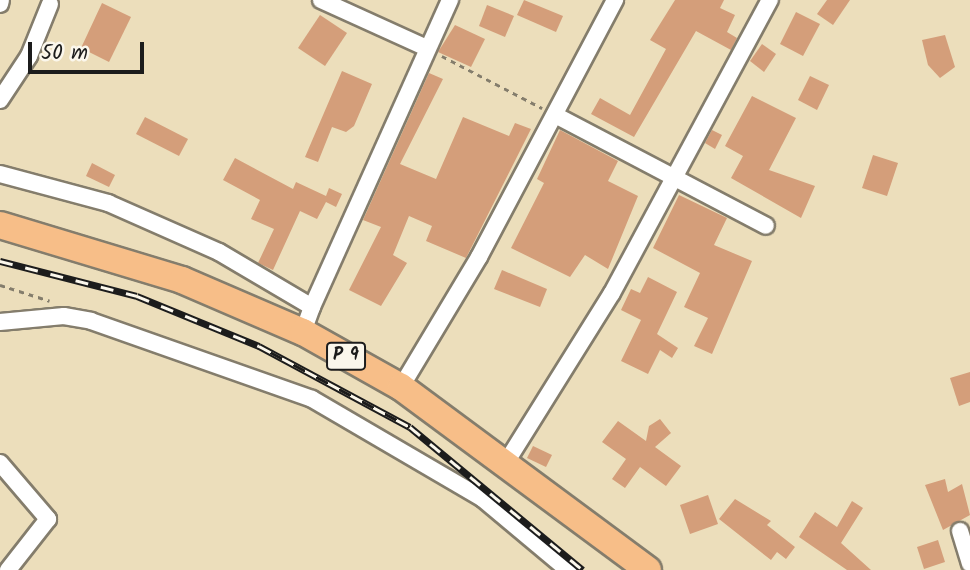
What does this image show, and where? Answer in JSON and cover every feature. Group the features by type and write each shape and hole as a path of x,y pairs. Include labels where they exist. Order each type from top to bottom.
{"main road":[{"name":"P 9","path":"0,225 182,280 303,332 401,387 507,461 648,570"}],"street":[{"path":"321,0 427,48"},
{"path":"303,332 450,0"},
{"path":"401,387 555,115 615,0"},
{"path":"507,461 612,293 770,0"},
{"path":"0,100 29,56 50,4"},
{"path":"555,115 672,181 766,226"},
{"path":"0,174 165,225 312,307"},
{"path":"0,322 64,316 91,321 312,399 483,499 568,570"},
{"path":"0,463 48,519 8,570"},
{"path":"960,531 970,564"}],"path":[{"path":"427,48 555,115"},
{"path":"0,285 52,303"}],"building":[{"path":"524,0 563,16 556,32 517,15"},
{"path":"675,0 724,0 720,8 735,15 727,32 737,38 731,50 696,31 634,137 591,114 600,98 630,115 666,49 650,40"},
{"path":"827,0 850,0 833,25 817,14"},
{"path":"102,3 131,17 109,62 81,48"},
{"path":"487,5 514,16 505,37 479,26"},
{"path":"796,12 820,24 803,56 780,44"},
{"path":"320,15 347,33 325,66 298,48"},
{"path":"455,25 485,39 471,67 438,52"},
{"path":"945,35 955,67 940,78 928,65 922,40"},
{"path":"762,44 776,54 764,72 750,61"},
{"path":"342,71 372,84 354,126 346,132 332,127 318,162 305,157"},
{"path":"429,73 443,79 400,164 436,179 463,117 509,136 515,123 531,129 466,258 426,241 432,226 409,216 393,255 407,263 381,306 349,290 381,227 363,220"},
{"path":"810,76 829,85 817,110 798,100"},
{"path":"752,96 796,118 769,170 815,186 801,218 731,178 743,156 725,146"},
{"path":"145,117 188,139 179,156 136,134"},
{"path":"560,130 618,161 608,181 638,196 608,269 585,255 570,277 511,248 544,183 537,179"},
{"path":"712,130 722,135 715,149 705,143"},
{"path":"873,155 898,163 887,196 862,188"},
{"path":"235,158 293,189 296,182 326,196 329,188 342,194 336,207 326,202 317,219 300,211 273,270 258,263 274,229 251,219 260,200 223,180"},
{"path":"92,163 115,175 109,187 86,176"},
{"path":"679,195 727,218 714,245 752,261 712,354 694,346 708,318 684,307 700,273 653,248"},
{"path":"502,270 547,289 540,307 494,289"},
{"path":"648,277 677,292 657,334 678,348 672,358 660,350 648,374 621,361 641,320 621,310 631,289 640,293"},
{"path":"970,372 970,402 959,406 950,378"},
{"path":"660,419 671,433 655,447 681,466 666,486 640,467 625,488 612,479 626,459 602,442 618,421 646,441 649,426"},
{"path":"533,446 552,455 546,467 527,458"},
{"path":"945,479 948,492 962,484 970,515 943,530 925,485"},
{"path":"708,495 718,524 690,534 680,505"},
{"path":"735,499 771,521 767,525 795,547 786,559 777,552 771,560 719,519"},
{"path":"852,501 863,508 841,543 871,570 847,570 799,537 815,512 837,527"},
{"path":"938,540 945,562 924,569 917,547"}],"railway":[{"path":"0,261 137,296 259,346 410,427 583,570"}]}
